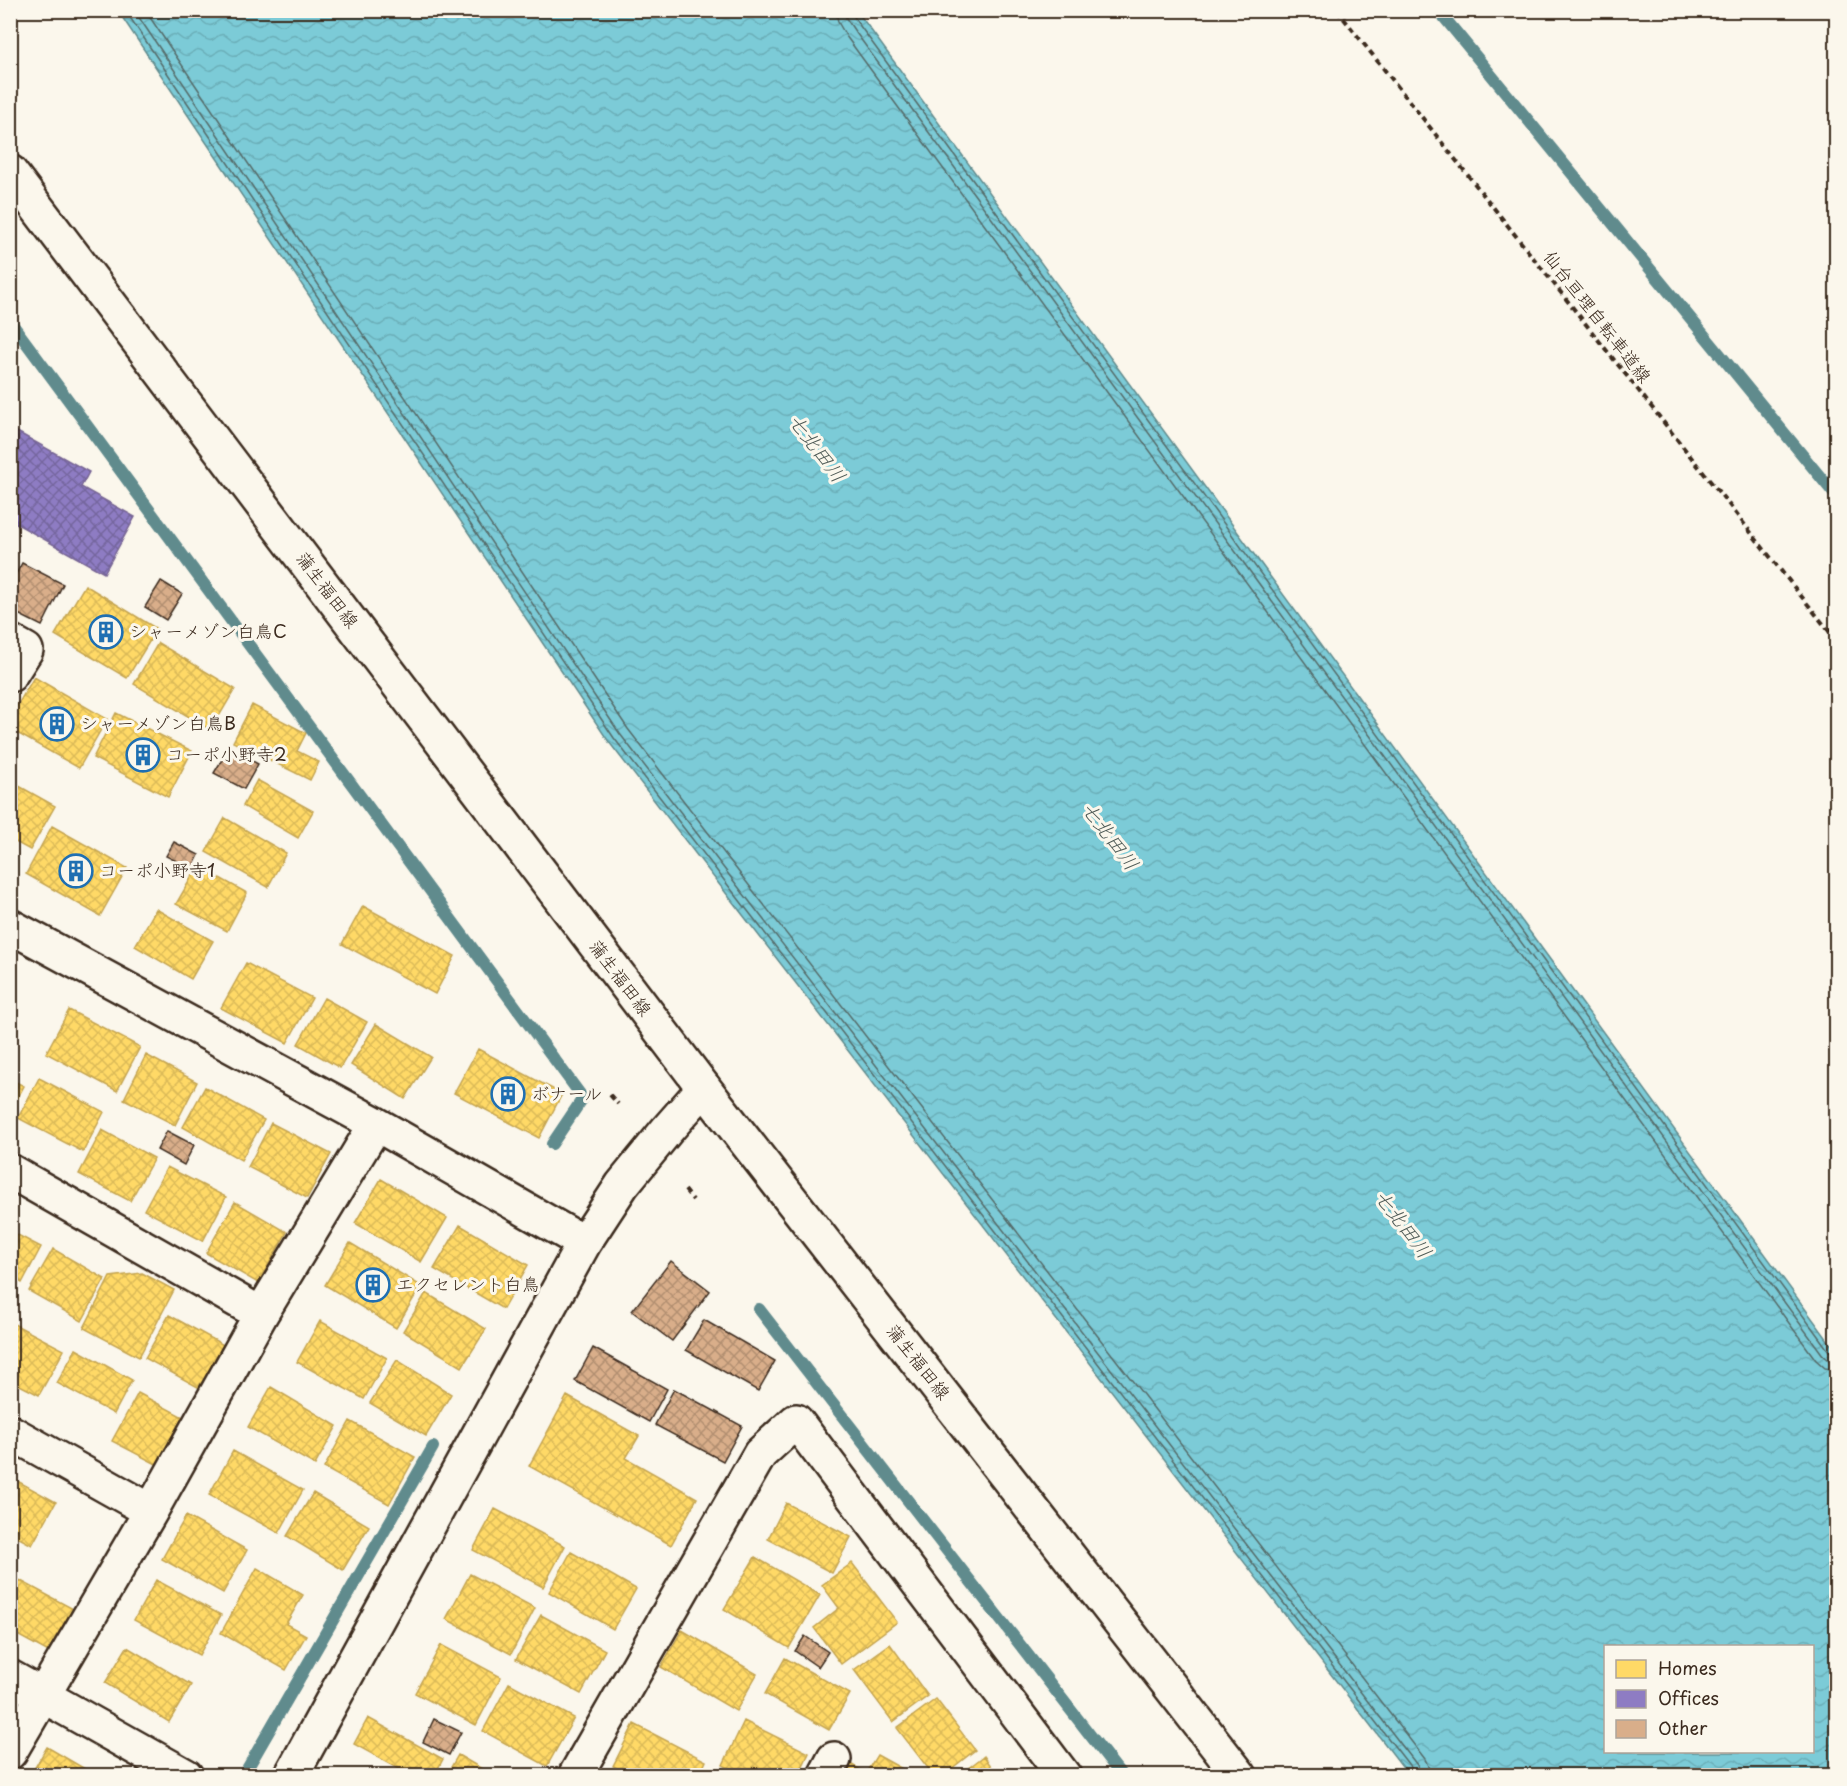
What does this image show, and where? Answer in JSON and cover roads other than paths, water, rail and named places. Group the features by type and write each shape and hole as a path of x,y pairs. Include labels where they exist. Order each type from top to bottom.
{"street":[{"name":"蒲生福田線","path":"10,172 704,1088 1240,1776"},
{"path":"10,641 26,650 10,675"},
{"path":"10,926 376,1124 584,1243"},
{"path":"291,1776 584,1243 622,1185 704,1088"},
{"path":"10,1752 151,1511 261,1314 376,1124"},
{"path":"10,1171 261,1314"},
{"path":"575,1776 760,1454 796,1421 1064,1776"},
{"path":"10,1432 151,1511"},
{"path":"10,1677 186,1776"}],"water":[{"name":"七北田川","path":"118,11 857,11 1836,1351 1836,1775 1409,1775 609,742"}],"waterway":[{"path":"1438,10 1836,496"},
{"path":"10,321 583,1098 552,1144"},
{"path":"759,1309 1122,1776"},
{"path":"243,1776 433,1447"}],"place":[{"name":"シャーメゾン白鳥C","path":"106,632"},
{"name":"シャーメゾン白鳥B","path":"57,724"},
{"name":"コーポ小野寺2","path":"143,755"},
{"name":"コーポ小野寺1","path":"76,871"},
{"name":"ボナール","path":"508,1094"},
{"name":"エクセレント白鳥","path":"373,1285"}]}
